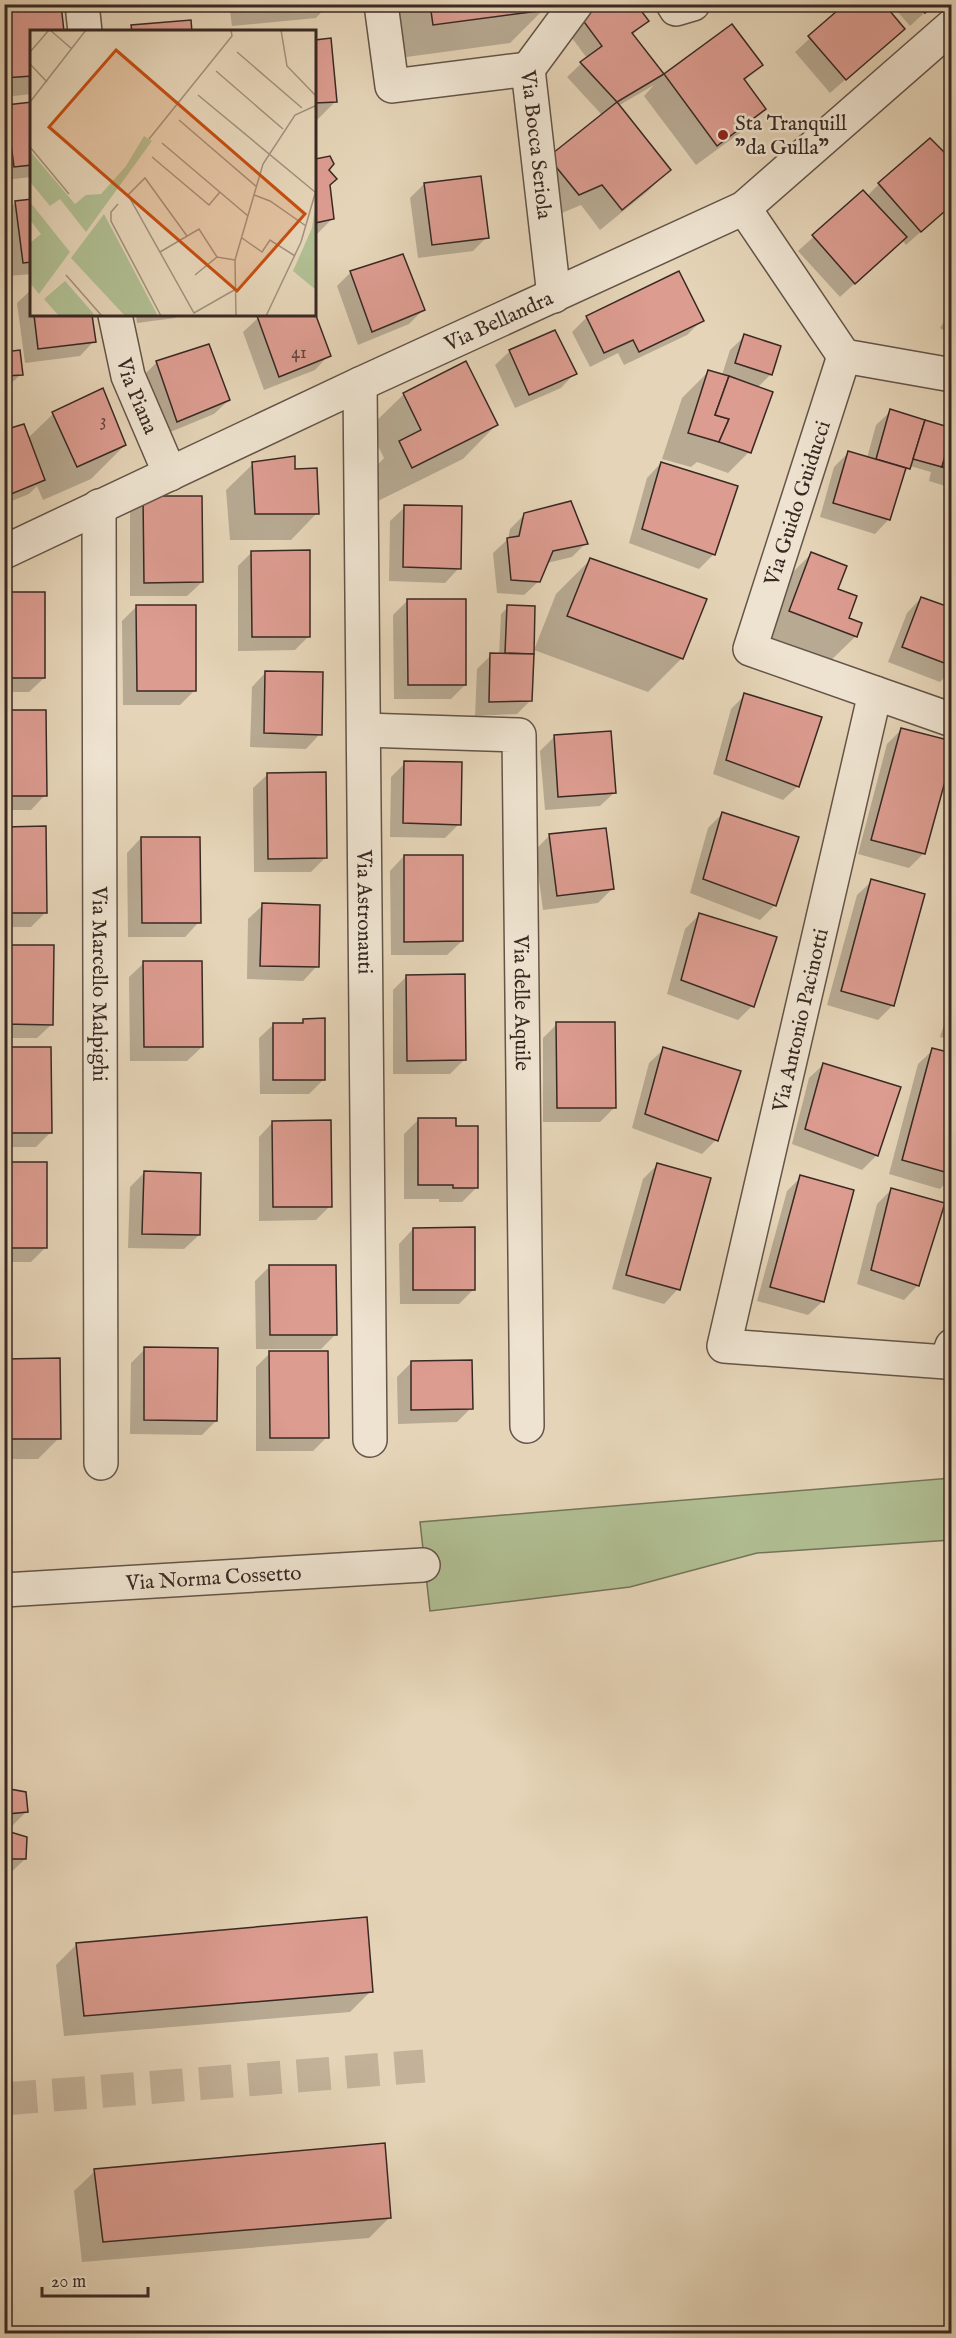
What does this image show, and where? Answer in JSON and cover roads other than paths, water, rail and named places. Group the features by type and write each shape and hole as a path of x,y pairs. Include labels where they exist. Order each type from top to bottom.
{"street":[{"path":"82,4 85,30"},
{"name":"Via Bocca Seriola","path":"381,4 392,86 528,69 554,296"},
{"path":"528,69 576,4"},
{"path":"673,4 676,9 693,4"},
{"name":"Via Bellandra","path":"4,552 360,384 744,208 950,28"},
{"path":"744,208 844,356 951,375"},
{"name":"Via Piana","path":"116,316 128,376 170,474"},
{"name":"Via Guido Guiducci","path":"844,356 750,649 875,693"},
{"name":"Via Astronauti","path":"360,384 370,1440"},
{"name":"Via Marcello Malpighi","path":"99,506 101,1463"},
{"path":"875,693 951,720"},
{"name":"Via Antonio Pacinotti","path":"875,693 724,1346 946,1362 951,1346"},
{"name":"Via delle Aquile","path":"364,730 519,735 527,1426"},
{"name":"Via Norma Cossetto","path":"4,1590 423,1564"}],"tunnel":[{"path":"4,2099 424,2066"}],"place":[{"name":"Sta Tranquill \"da Gulla\"","path":"723,135"}]}
